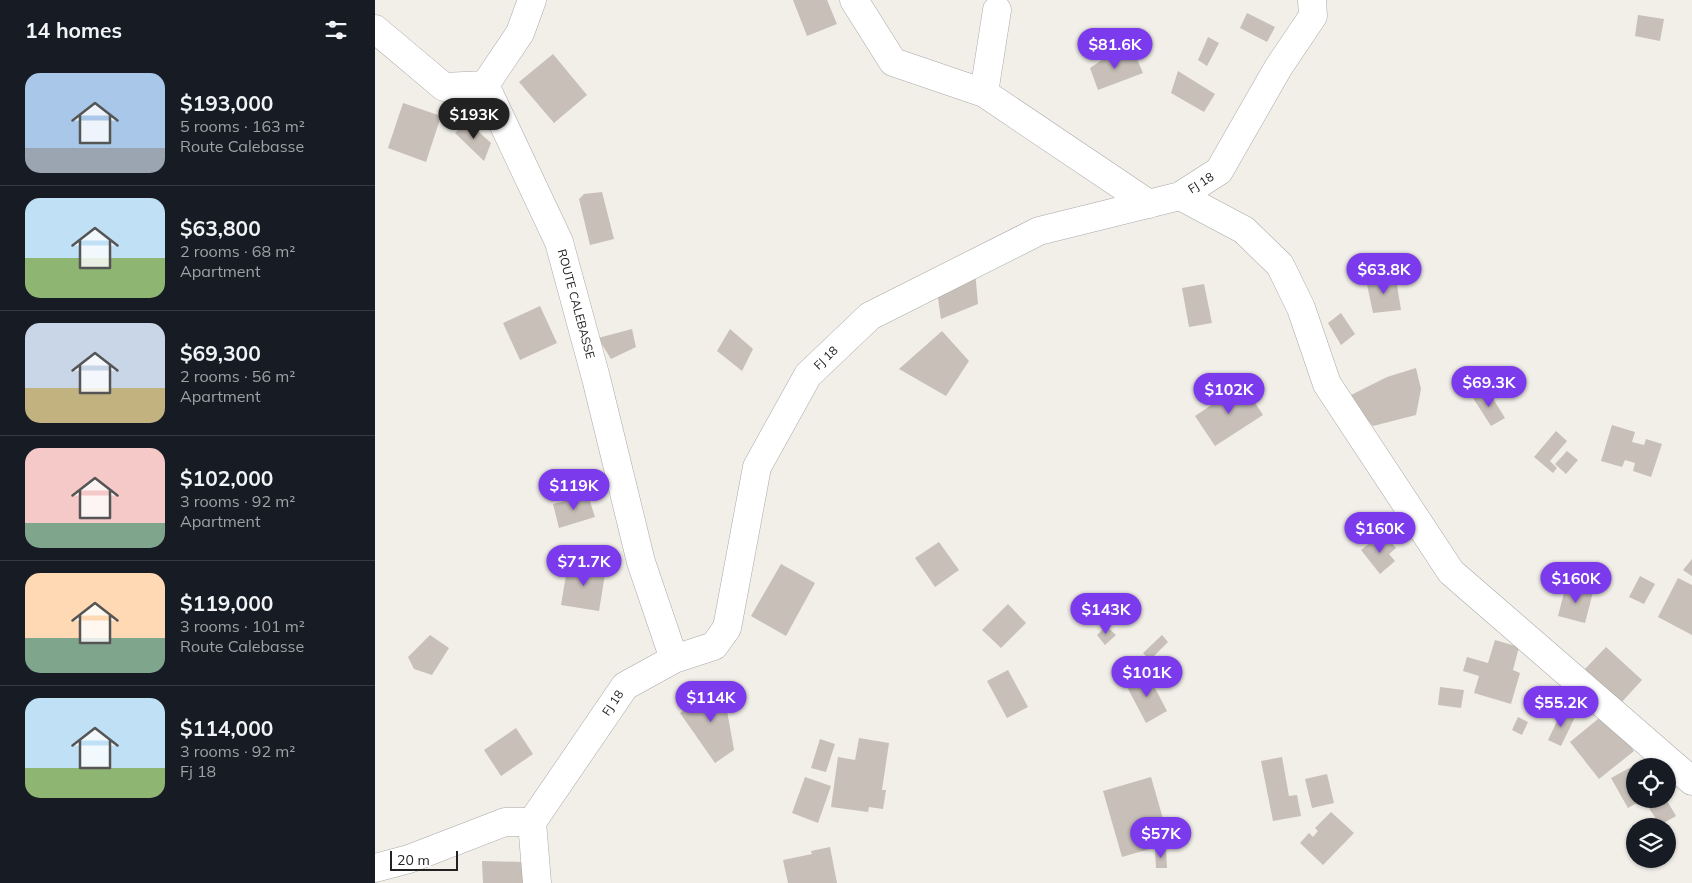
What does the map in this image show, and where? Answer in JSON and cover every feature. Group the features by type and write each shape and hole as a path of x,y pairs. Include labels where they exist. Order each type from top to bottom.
{"street":[{"path":"375,29 444,87 485,86 520,32 532,0"},
{"path":"854,0 893,62 984,93 1149,204"},
{"name":"FJ 18","path":"532,822 625,686 674,659 714,646 727,628 757,467 808,375 870,316 1039,231 1181,196 1219,171 1278,68 1313,16 1313,0"},
{"path":"984,93 997,10"},
{"name":"ROUTE CALEBASSE","path":"485,86 559,242 596,378 641,562 674,659"},
{"path":"1181,196 1244,230 1280,265 1301,308 1327,384 1451,572 1692,781"},
{"path":"375,868 409,859 505,822 532,822 537,883"}],"building":[{"path":"793,0 827,0 837,24 807,36"},
{"path":"1247,13 1275,27 1267,42 1240,28"},
{"path":"1638,15 1664,19 1660,41 1635,36"},
{"path":"1208,37 1219,43 1207,66 1198,60"},
{"path":"1118,49 1124,59 1134,52 1143,73 1098,90 1090,68"},
{"path":"553,54 587,95 554,123 519,82"},
{"path":"1178,71 1215,94 1204,112 1171,93"},
{"path":"403,103 441,116 426,162 388,148"},
{"path":"467,121 491,143 484,161 455,133"},
{"path":"602,192 614,239 590,245 579,199 584,194"},
{"path":"975,271 978,304 941,319 937,291"},
{"path":"1396,279 1401,310 1373,313 1366,280"},
{"path":"1204,284 1212,323 1189,327 1182,288"},
{"path":"540,306 557,343 520,360 503,323"},
{"path":"1341,313 1355,334 1341,345 1328,323"},
{"path":"632,329 636,347 611,359 598,338"},
{"path":"730,329 753,349 742,371 717,351"},
{"path":"942,331 969,361 946,396 899,369"},
{"path":"1416,368 1421,389 1416,415 1373,426 1345,398 1387,377"},
{"path":"1243,384 1263,415 1215,446 1195,416"},
{"path":"1487,389 1505,418 1491,426 1473,398"},
{"path":"1612,425 1635,432 1632,442 1644,445 1646,439 1662,444 1651,477 1633,471 1635,463 1625,460 1622,467 1601,461"},
{"path":"1556,431 1567,441 1550,461 1557,468 1553,473 1534,457"},
{"path":"1567,451 1578,460 1566,474 1555,464"},
{"path":"588,495 595,517 559,528 553,504"},
{"path":"1386,536 1396,548 1389,554 1395,561 1380,574 1361,550 1376,538 1379,542"},
{"path":"939,542 959,570 935,587 915,558"},
{"path":"1692,559 1692,576 1683,570"},
{"path":"568,563 606,568 599,611 561,605"},
{"path":"781,564 815,583 786,636 751,616"},
{"path":"1640,576 1655,584 1644,604 1629,597"},
{"path":"1678,578 1692,585 1692,635 1658,617"},
{"path":"1566,585 1593,592 1585,623 1558,616"},
{"path":"1008,604 1026,623 1001,648 982,630"},
{"path":"1106,626 1116,635 1105,645 1097,635"},
{"path":"430,635 449,648 432,675 414,669 408,657"},
{"path":"1162,635 1168,642 1150,660 1143,653"},
{"path":"1495,640 1519,647 1513,670 1520,673 1511,704 1474,693 1479,676 1463,671 1467,657 1488,663"},
{"path":"1606,647 1642,680 1620,704 1584,670"},
{"path":"1008,670 1028,707 1007,718 987,681"},
{"path":"1147,673 1167,711 1146,723 1126,685"},
{"path":"722,682 734,750 715,763 680,713"},
{"path":"1440,687 1464,690 1461,708 1438,705"},
{"path":"1562,711 1575,717 1561,746 1548,740"},
{"path":"1604,714 1634,751 1599,779 1570,742"},
{"path":"1518,717 1528,722 1522,735 1512,730"},
{"path":"516,728 533,754 501,776 484,750"},
{"path":"859,738 889,743 882,790 886,790 883,809 869,807 868,812 831,807 838,757 855,760"},
{"path":"820,739 835,744 826,772 811,768"},
{"path":"1282,757 1289,796 1297,795 1301,816 1273,821 1261,761"},
{"path":"1626,770 1626,804 1611,778"},
{"path":"1327,774 1334,803 1312,808 1305,779"},
{"path":"805,777 831,786 818,823 792,813"},
{"path":"1151,777 1170,843 1122,857 1103,791"},
{"path":"1649,808 1671,808 1676,816 1672,818 1655,818"},
{"path":"1331,812 1354,833 1323,865 1300,843 1309,833 1313,837 1318,831 1315,828"},
{"path":"830,847 837,883 788,883 783,860 812,854 811,851"},
{"path":"1166,849 1167,868 1156,868 1155,850"},
{"path":"482,861 524,862 526,883 483,883"}]}
